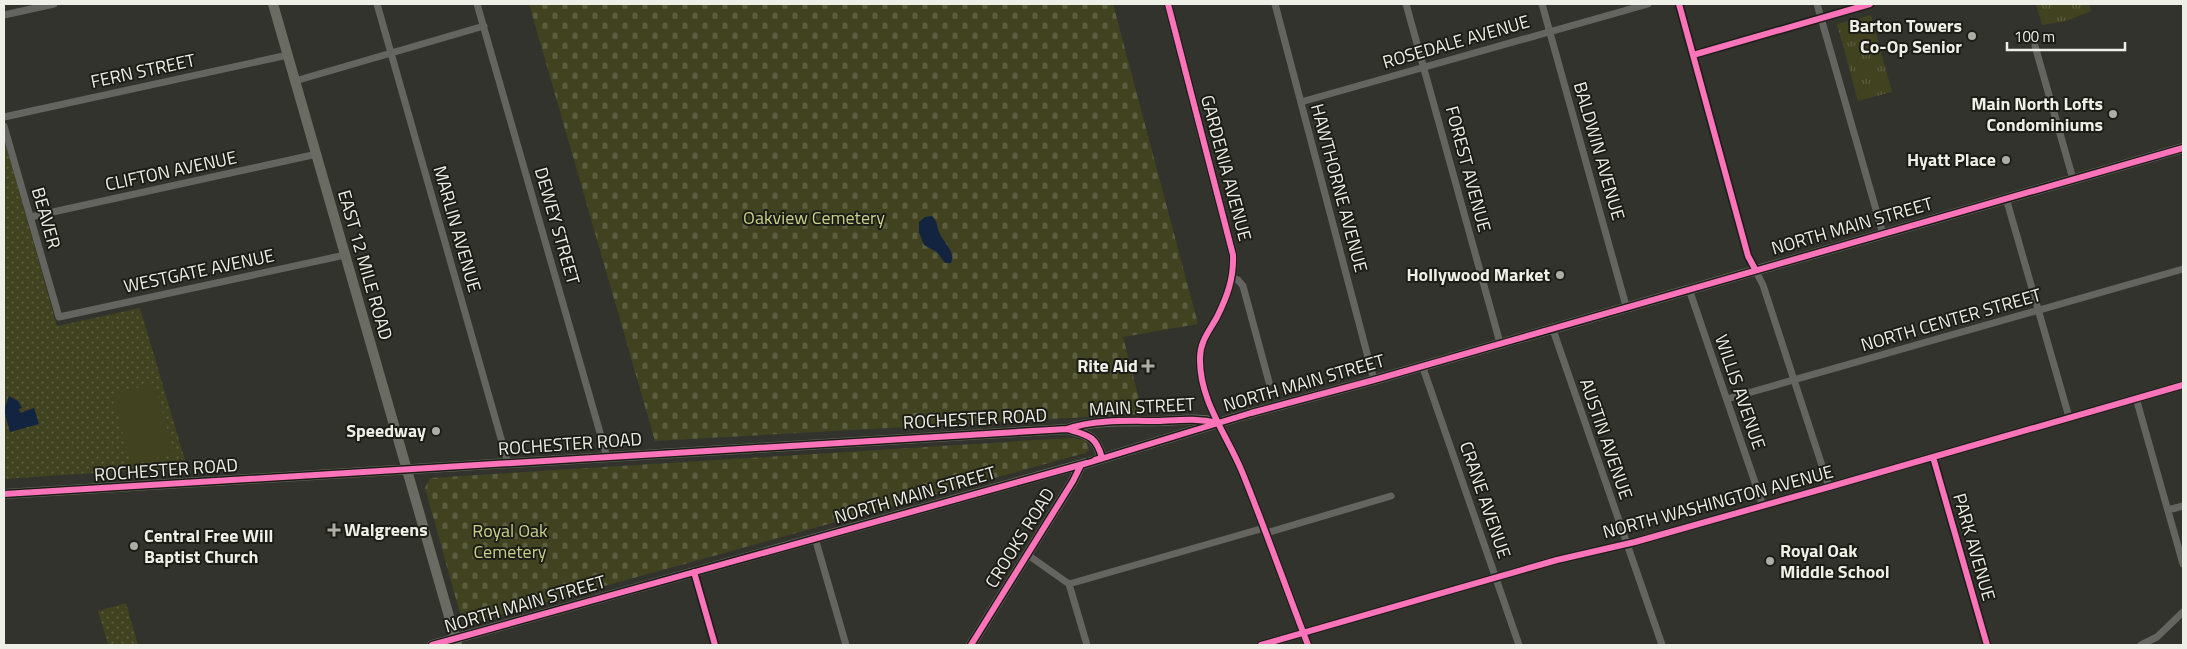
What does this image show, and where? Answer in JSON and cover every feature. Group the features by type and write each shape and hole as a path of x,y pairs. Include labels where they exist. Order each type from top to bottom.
{"main road":[{"name":"EAST 12 MILE ROAD","path":"273,4 456,642"},
{"name":"NORTH MAIN STREET","path":"1102,458 1500,342 2183,148"},
{"name":"MAIN STREET","path":"1066,429 1077,425 1199,419 1218,423"},
{"name":"ROCHESTER ROAD","path":"4,494 1066,429 1090,436 1098,444 1102,458"},
{"path":"1081,465 1102,458"},
{"name":"NORTH MAIN STREET","path":"432,645 456,642 694,572 1081,465"},
{"name":"CROOKS ROAD","path":"971,645 1028,555 1081,465"}],"street":[{"path":"4,15 54,4"},
{"name":"MARLIN AVENUE","path":"377,4 508,463"},
{"name":"DEWEY STREET","path":"477,4 607,457"},
{"name":"GARDENIA AVENUE","path":"1168,4 1233,255 1233,278 1216,317 1205,335 1200,355 1200,369 1208,400 1250,492 1308,645"},
{"name":"HAWTHORNE AVENUE","path":"1275,4 1374,380"},
{"name":"FOREST AVENUE","path":"1406,4 1500,342"},
{"name":"BALDWIN AVENUE","path":"1542,4 1626,306"},
{"name":"ROSEDALE AVENUE","path":"1301,102 1648,4"},
{"path":"1678,4 1748,256 1764,288 1829,487"},
{"path":"1817,4 1883,234"},
{"path":"1693,55 1870,4"},
{"path":"295,81 484,26"},
{"path":"2034,46 2073,179"},
{"name":"FERN STREET","path":"4,117 288,55"},
{"name":"BEAVER","path":"4,126 59,317"},
{"name":"CLIFTON AVENUE","path":"30,217 317,154"},
{"path":"2006,198 2069,417"},
{"name":"WESTGATE AVENUE","path":"59,317 345,255"},
{"name":"NORTH CENTER STREET","path":"1727,399 2183,269"},
{"path":"1233,278 1238,280 1243,286 1269,382"},
{"name":"WILLIS AVENUE","path":"1689,289 1763,506"},
{"name":"AUSTIN AVENUE","path":"1552,328 1662,645"},
{"name":"CRANE AVENUE","path":"1422,365 1519,645"},
{"name":"NORTH WASHINGTON AVENUE","path":"1261,645 1496,578 1763,506 2183,385"},
{"path":"2136,398 2183,564"},
{"name":"PARK AVENUE","path":"1933,457 1988,645"},
{"path":"1069,584 1391,496"},
{"path":"2168,510 2183,506"},
{"path":"815,538 846,645"},
{"path":"1028,555 1069,584 1087,645"},
{"path":"694,572 715,645"},
{"path":"2141,645 2154,640 2183,612"}],"green space":[{"name":"Oakview Cemetery","path":"529,4 1113,4 1198,324 1123,337 1143,414 655,441"},
{"path":"2036,4 2089,4 2091,11 2066,21 2042,25"},
{"path":"1871,15 1892,92 1858,101 1837,24"},
{"path":"4,138 57,326 140,308 187,467 4,479"},
{"path":"154,383 174,453 132,465 112,395"},
{"name":"Royal Oak Cemetery","path":"1069,438 1086,440 1089,450 1085,453 471,623 461,617 425,488 430,478"},
{"path":"126,603 138,645 103,645 108,644 98,611"}],"water":[{"path":"932,216 940,234 951,251 951,263 945,263 937,252 924,245 919,232 919,222 925,217"},
{"path":"9,396 18,401 22,408 19,409 20,413 34,408 39,424 10,432 4,410"}],"cycle path":[{"path":"1168,4 1233,255 1231,279 1227,295 1200,352 1204,389 1209,404 1243,474 1308,645"},
{"path":"1679,4 1748,256 1755,269"},
{"path":"1693,55 1870,4"},
{"path":"1081,465 1251,413 1374,380 2183,148"},
{"path":"1261,645 1557,560 1635,542 2183,385"},
{"path":"1067,429 1112,421 1203,420 1218,423"},
{"path":"4,494 1067,429 1094,440 1102,458 1095,460"},
{"path":"1933,457 1987,645"},
{"path":"432,645 1087,463"},
{"path":"971,645 1073,481 1081,465 1087,463"},
{"path":"694,572 715,645"}],"place":[{"name":"Barton Towers Co-Op Senior","path":"1972,36"},
{"name":"Main North Lofts Condominiums","path":"2113,114"},
{"name":"Hyatt Place","path":"2006,160"},
{"name":"Hollywood Market","path":"1560,275"},
{"name":"Rite Aid","path":"1148,366"},
{"name":"Speedway","path":"436,431"},
{"name":"Walgreens","path":"334,530"},
{"name":"Central Free Will Baptist Church","path":"134,546"},
{"name":"Royal Oak Middle School","path":"1770,561"}]}
